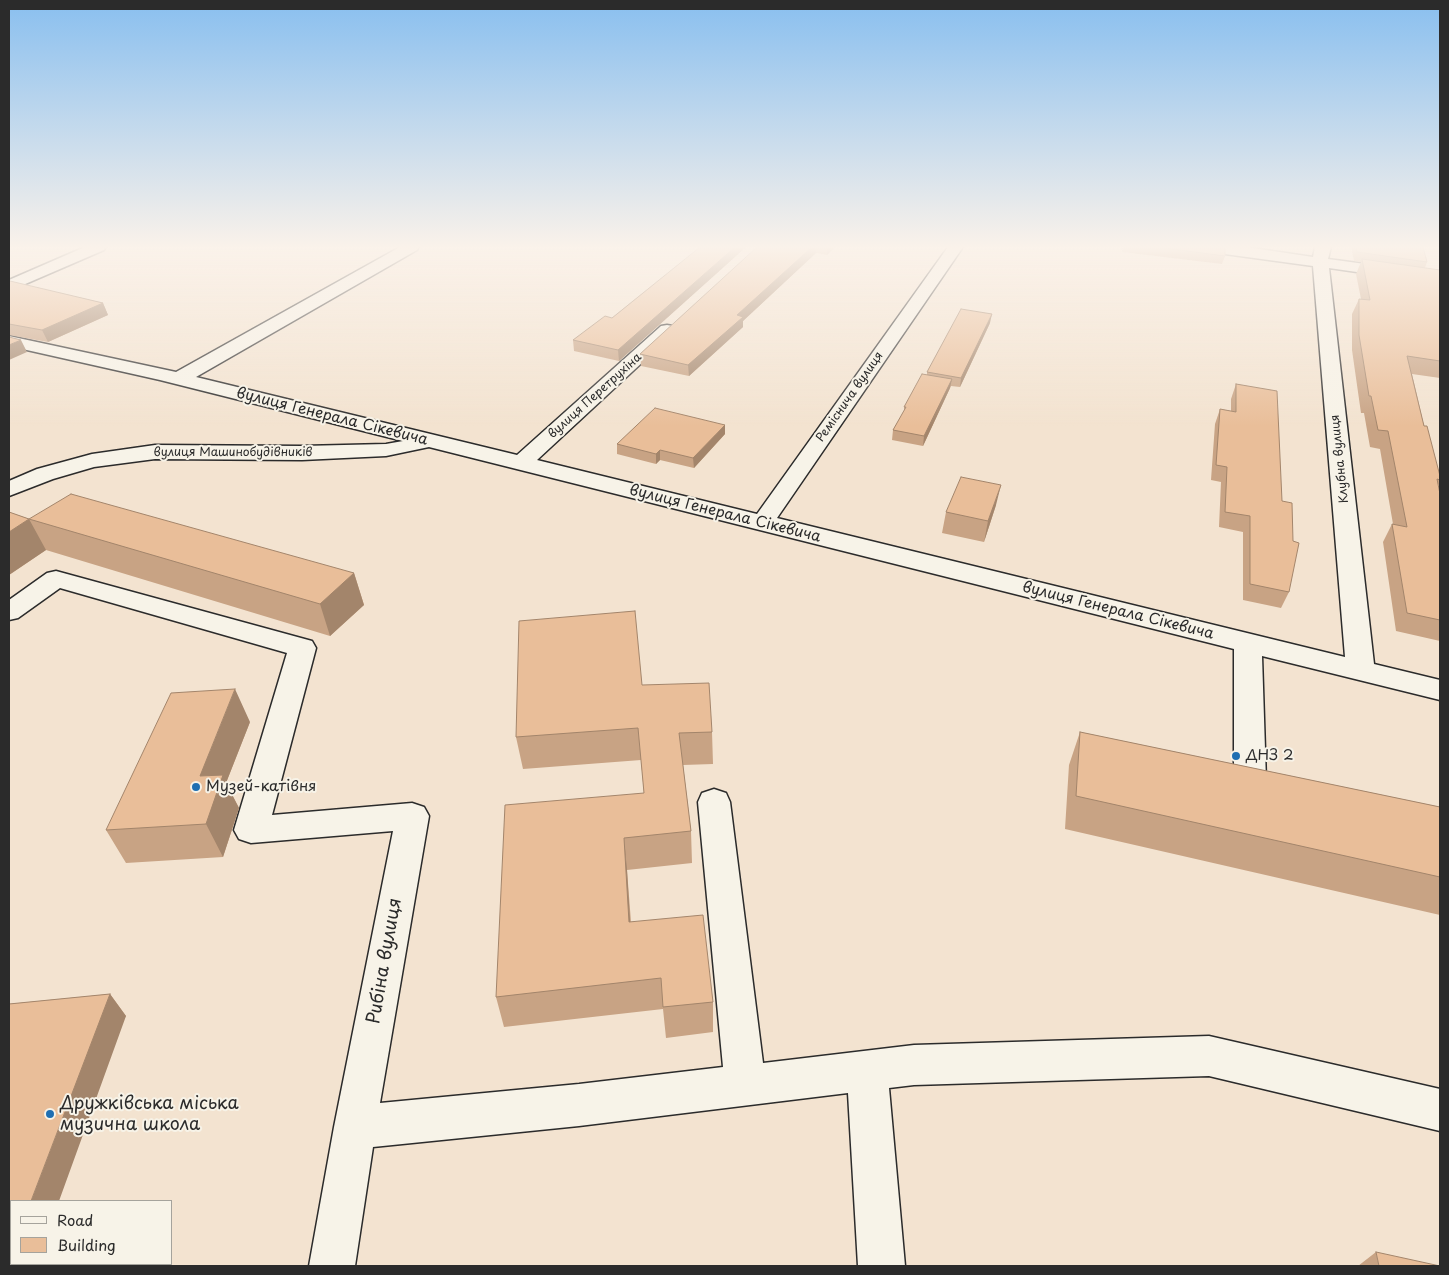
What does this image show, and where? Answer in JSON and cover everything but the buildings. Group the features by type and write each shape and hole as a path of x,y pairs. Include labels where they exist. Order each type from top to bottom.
{"street":[{"path":"178,379 307,306"},
{"name":"Реміснича вулиця","path":"762,523 914,306"},
{"name":"Клубна вулиця","path":"1327,306 1360,670"},
{"name":"вулиця Перетрухіна","path":"520,464 679,319"},
{"name":"вулиця Генерала Сікевича","path":"9,341 178,379 1440,690"},
{"name":"вулиця Машинобудівників","path":"9,489 45,474 92,461 155,452 312,453 386,450 432,442"},
{"path":"9,467 45,474"},
{"name":"Рибіна вулиця","path":"9,612 56,579 302,648 251,830 412,816 355,1128 332,1266"},
{"path":"1248,643 1250,781"},
{"path":"714,802 745,1085"},
{"path":"355,1128 580,1105 914,1065 1209,1056 1440,1110"},
{"path":"867,1070 882,1266"}],"place":[{"name":"ДНЗ 2","path":"1236,756"},
{"name":"Музей-катівня","path":"196,787"},
{"name":"Дружківська міська музична школа","path":"50,1114"}]}
